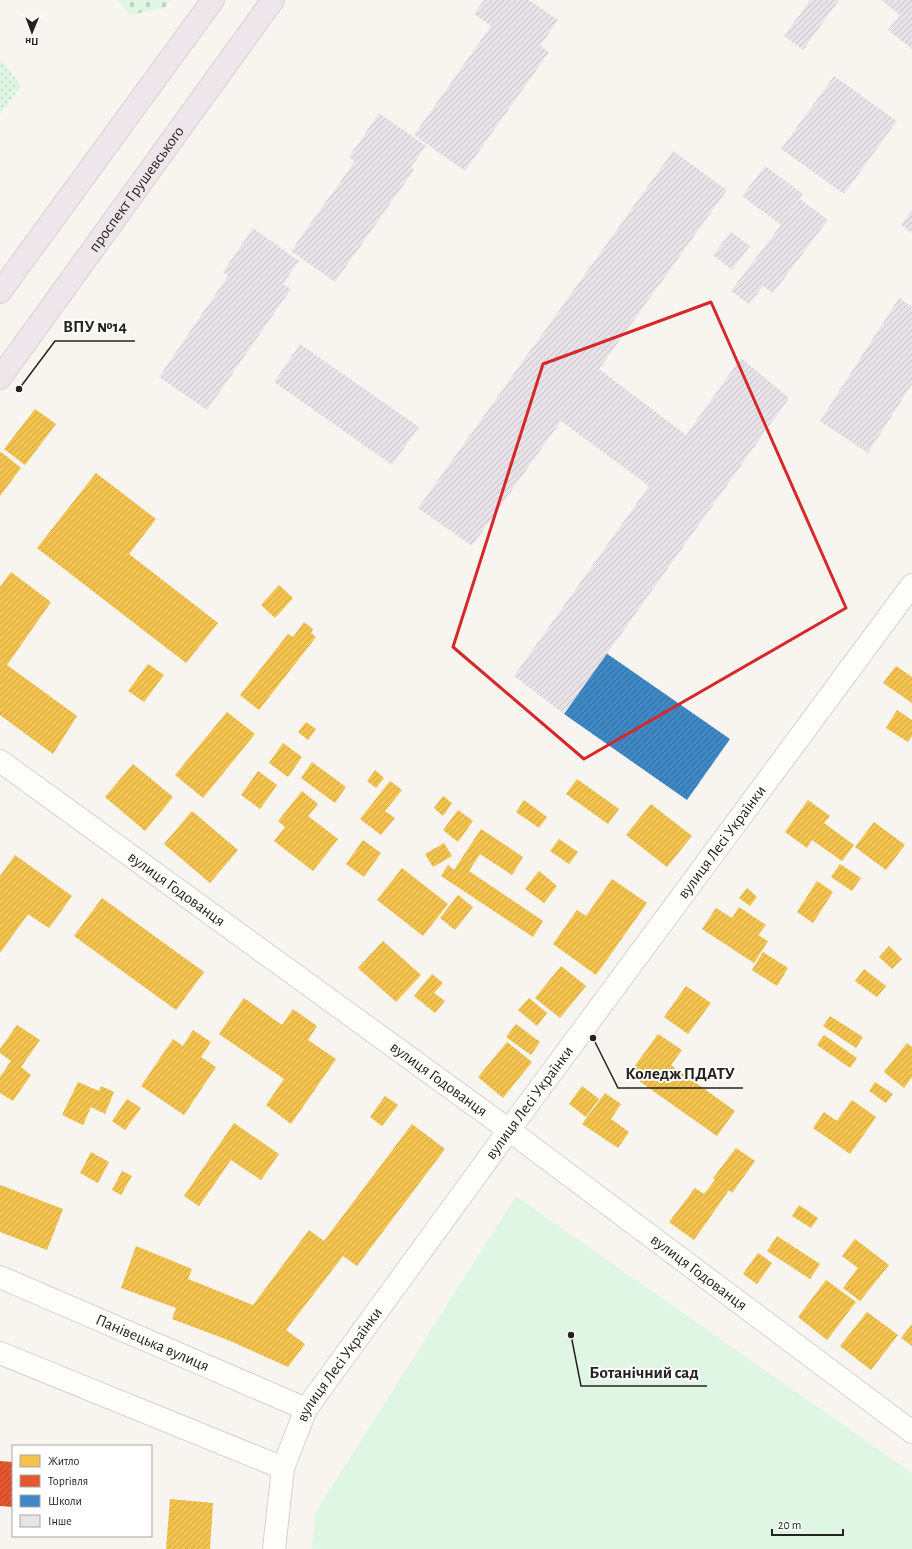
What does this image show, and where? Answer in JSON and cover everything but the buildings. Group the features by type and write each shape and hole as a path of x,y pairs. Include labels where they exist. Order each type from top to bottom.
{"main road":[{"path":"0,292 213,0"},
{"name":"проспект Грушевського","path":"0,378 273,0"}],"street":[{"name":"вулиця Лесі Українки","path":"274,1549 283,1468 306,1409 509,1130 912,584"},
{"name":"вулиця Годованця","path":"0,762 509,1130 912,1432"},
{"name":"Панівецька вулиця","path":"0,1277 306,1409"},
{"path":"0,1353 283,1468"}],"highlighted area":[{"path":"711,302 846,608 584,759 453,647 543,364"}],"green space":[{"path":"118,0 170,0 165,8 130,15"},
{"path":"0,58 21,86 0,114"},
{"path":"516,1196 912,1473 912,1549 312,1549 315,1513"}],"place":[{"name":"ВПУ №14","path":"19,389"},
{"name":"Коледж ПДАТУ","path":"593,1038"},
{"name":"Ботанічний сад","path":"571,1335"}]}
